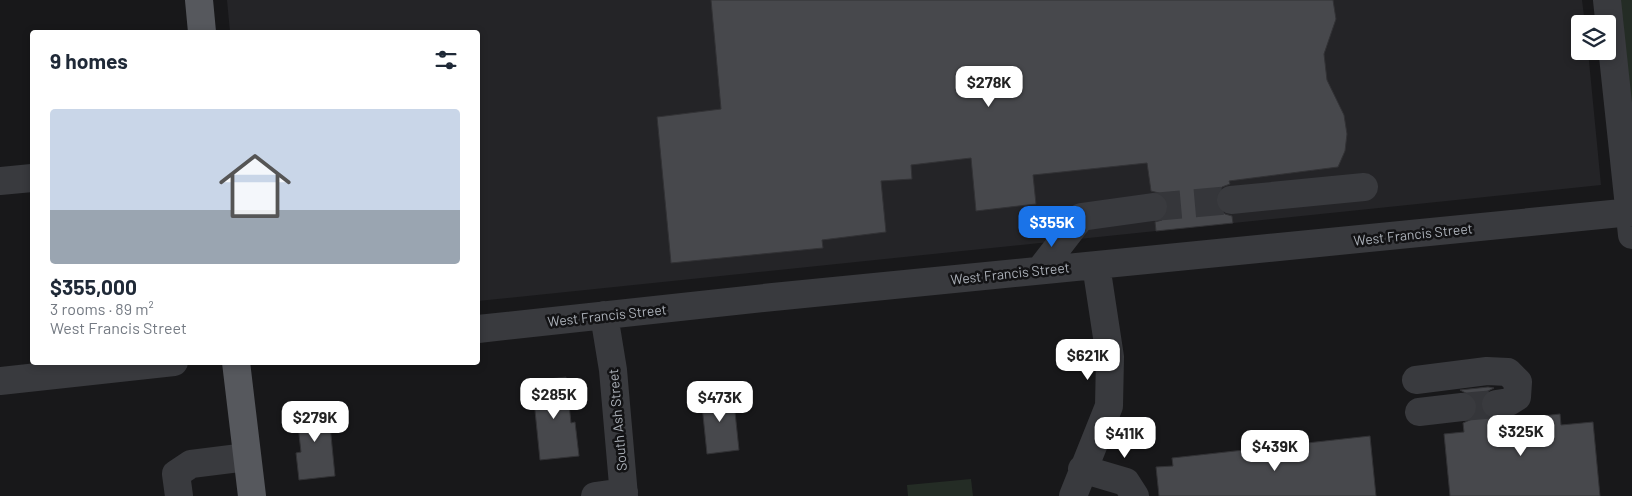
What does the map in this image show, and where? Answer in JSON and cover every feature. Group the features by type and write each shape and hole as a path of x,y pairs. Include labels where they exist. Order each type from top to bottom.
{"main road":[{"path":"199,0 202,30"},
{"path":"236,365 252,496"}],"street":[{"path":"1607,0 1631,220"},
{"path":"0,182 30,178"},
{"path":"1231,200 1364,187"},
{"path":"1040,270 1081,217 1153,207"},
{"name":"West Francis Street","path":"480,329 1040,270 1631,220"},
{"path":"1073,496 1082,469 1109,406 1110,356 1096,265"},
{"name":"South Ash Street","path":"604,315 614,370 624,494"},
{"path":"0,381 147,365"},
{"path":"1416,380 1487,371 1508,372 1518,382 1517,398 1509,402 1496,404"},
{"path":"1419,412 1462,407"},
{"path":"179,496 176,474 191,464 247,457"},
{"path":"1082,469 1126,482 1136,496"},
{"path":"595,496 624,494"}],"shaded area":[{"path":"227,0 1582,0 1584,15 1571,15 1571,60 1589,60 1601,185 480,301 480,30 230,30"},
{"path":"1604,0 1632,0 1632,212 1612,60 1616,60 1616,15 1606,15"},
{"path":"971,479 973,496 908,496 907,485"}],"building":[{"path":"711,0 1333,0 1336,19 1324,54 1327,80 1344,115 1347,134 1345,151 1338,167 1229,181 1230,184 1222,187 1217,193 1215,201 1219,209 1225,214 1232,216 1233,223 1156,231 1155,222 1162,220 1167,213 1168,204 1166,198 1159,193 1151,191 1147,163 1033,175 1036,204 976,211 971,158 911,165 912,179 881,181 886,232 822,240 823,248 671,263 657,117 721,109"},
{"path":"566,377 571,423 575,422 579,456 540,460 532,381"},
{"path":"1494,388 1486,392 1482,398 1481,406 1484,414 1497,421 1560,414 1561,425 1593,422 1600,496 1450,496 1444,434 1464,432 1463,423 1472,419 1476,413 1478,406 1475,398 1460,390"},
{"path":"733,393 739,450 707,454 701,396"},
{"path":"328,405 335,476 299,480 296,453 301,452 296,408"},
{"path":"1370,436 1376,496 1159,496 1156,467 1173,466 1172,458"}],"tunnel":[{"path":"1153,207 1231,200"},
{"path":"1462,407 1496,404"}]}
